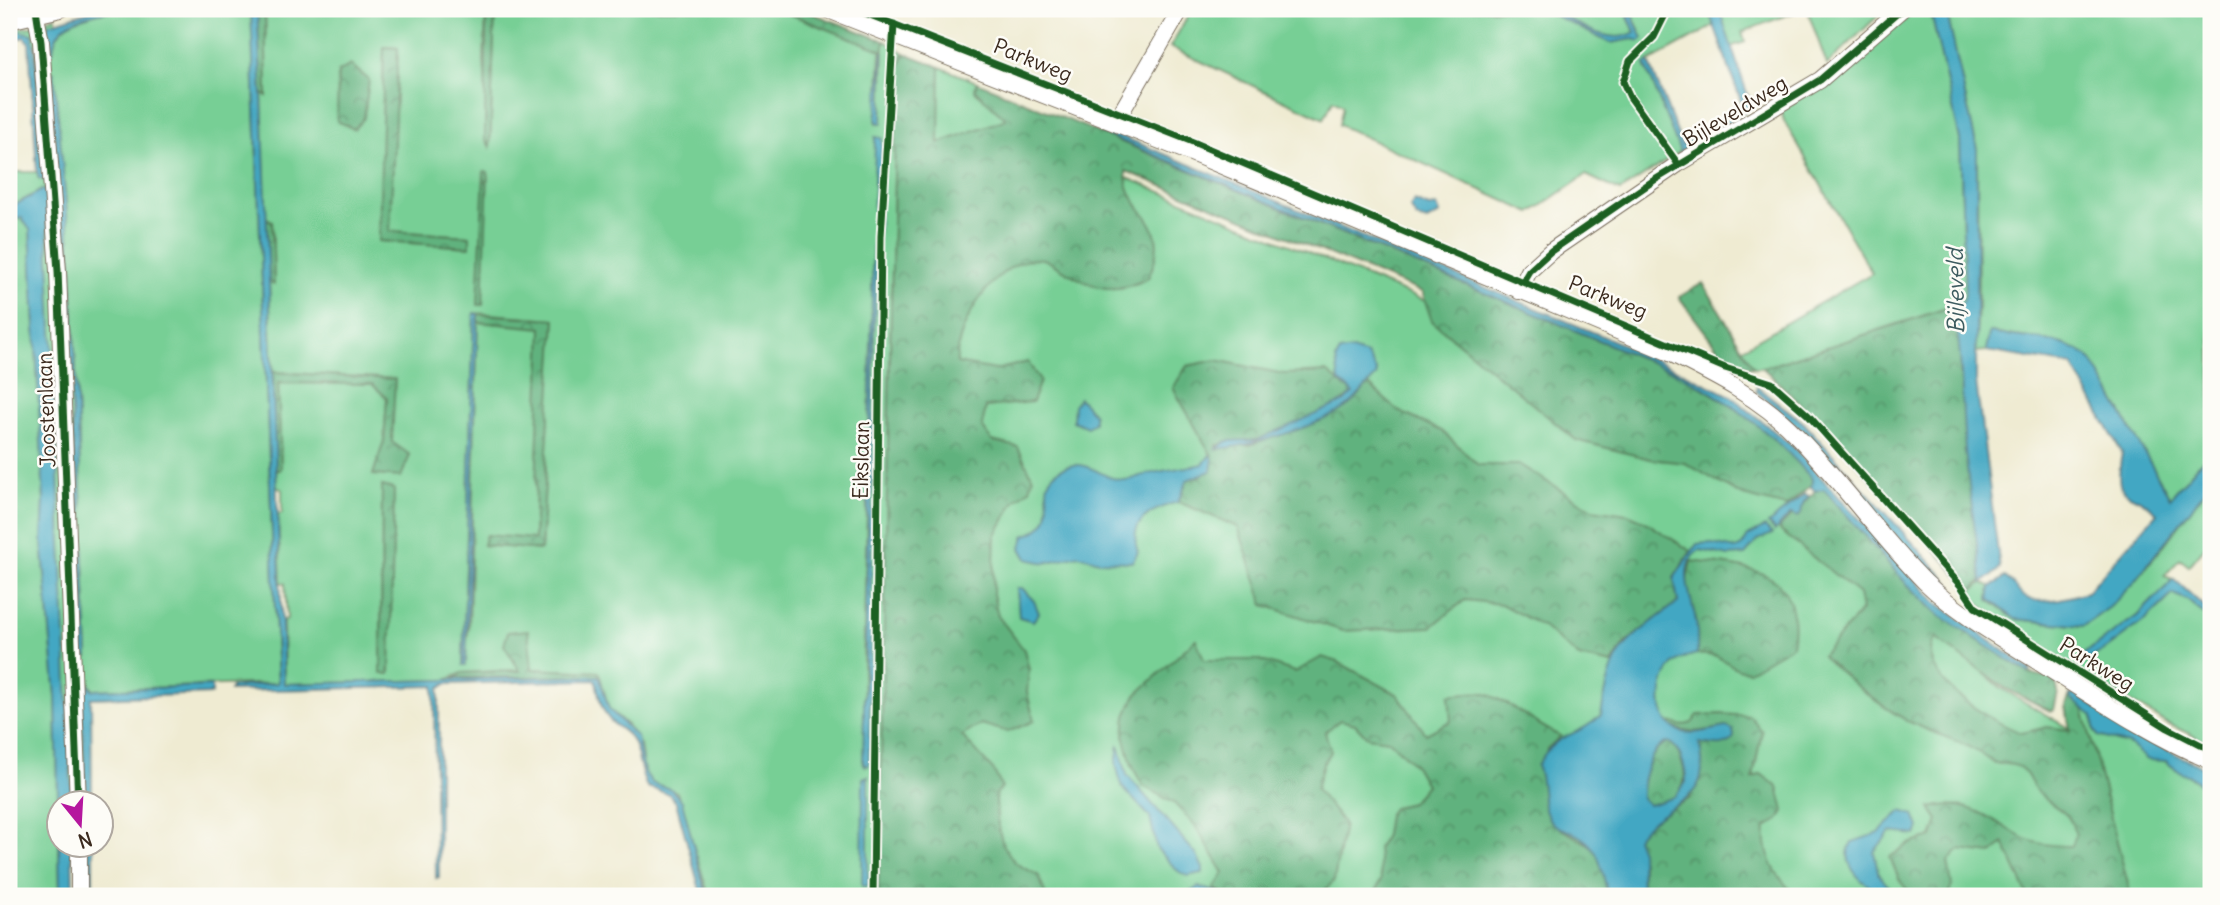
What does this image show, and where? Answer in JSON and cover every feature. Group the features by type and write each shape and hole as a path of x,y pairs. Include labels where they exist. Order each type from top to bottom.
{"street":[{"path":"9,20 61,9"},
{"name":"Parkweg","path":"825,9 1115,123 1668,352 1716,376 1756,402 1794,433 1925,581 1966,605 2104,705 2162,738 2211,761"},
{"path":"1115,123 1181,9"},
{"name":"Bijleveldweg","path":"1519,291 1529,271 1551,251 1678,164 1820,80 1902,9"},
{"name":"Joostenlaan","path":"36,16 41,42 58,271 78,790"},
{"path":"79,860 79,896"}],"green space":[{"path":"116,9 251,9 278,683 93,690 87,680 82,703 85,790 71,790 42,190 9,208 9,172 37,172 39,179 37,46 18,31 9,34 9,29 30,27 56,16 56,22 49,26 53,52 59,32 66,25 84,17","holes":["53,72 71,257 88,657 83,657 67,297 50,86 50,73"]},
{"path":"257,9 265,9 267,96 262,94"},
{"path":"265,9 486,9 484,60 490,145 495,9 575,9 577,16 582,9 777,9 883,50 885,41 905,53 902,56 896,88 878,896 709,896 677,792 652,783 644,771 640,745 627,725 609,709 599,672 531,669 462,673 446,680 284,684 283,620 287,619 285,583 281,583 278,514 282,513 282,489 277,488 276,471 281,469 278,383 372,384 387,398 384,441 373,475 391,442 394,379 273,372 269,282 274,283 272,221 266,218 262,94 267,96","holes":["384,47 398,48 389,231 469,236 470,247 380,241","884,51 882,123 877,123 881,52","876,137 869,764 866,766 863,670","474,313 554,319 541,550 483,545 486,535 534,540 543,327 478,322 469,627 463,664","382,486 394,490 389,674 381,674"]},
{"path":"486,9 495,9 490,147 485,139"},
{"path":"777,9 801,9 885,41 883,51"},
{"path":"1192,9 1542,9 1610,43 1633,39 1639,29 1629,9 1708,9 1714,26 1645,64 1680,152 1620,191 1586,175 1531,213 1339,125 1343,105 1333,100 1324,119 1170,47"},
{"path":"1551,9 1625,9 1635,32 1625,36 1603,35"},
{"path":"1719,9 1803,9 1742,32 1745,42 1730,47"},
{"path":"1807,9 1885,9 1827,65"},
{"path":"1917,9 1930,9 1960,139 1965,295 1962,303 1763,368 1754,368 1741,349 1872,273 1784,121 1781,110 1841,72"},
{"path":"1946,9 2211,9 2211,450 2170,498 2093,362 2084,354 2059,343 1990,333 1986,351 1975,352 1978,309 1977,149"},
{"path":"384,47 398,48 390,231 470,236 470,247 379,241"},
{"path":"905,53 940,67 939,143 1006,119 975,90 977,82 1675,372 1709,391 1777,438 1808,471 1813,484 1786,507 1743,496 1685,463 1650,459 1576,440 1432,321 1422,292 1126,171 1133,198 1154,229 1157,242 1148,278 1132,285 1105,288 1082,280 1044,259 1028,260 1011,267 983,294 963,329 958,347 957,363 995,370 1028,362 1040,381 1032,402 986,407 982,426 992,441 1018,447 1033,478 1030,489 1015,501 995,536 993,594 998,616 1024,650 1029,669 1027,692 1034,721 1008,732 981,724 962,736 994,771 1002,788 996,793 996,811 1004,847 1017,864 1039,876 1046,896 878,896 896,88 898,69"},
{"path":"351,65 369,80 364,118 354,129 337,121 338,72"},
{"path":"940,67 977,82 975,91 1007,119 997,124 1459,315 1758,461 1831,540 2001,688 2070,729 2066,705 2070,695 2093,716 2094,730 2098,736 2128,744 2165,761 2211,790 2211,896 886,896"},
{"path":"484,171 488,172 483,305 478,305"},
{"path":"21,217 30,229 44,501 42,541 56,697 58,790 46,790 46,860 59,860 60,896 9,896 9,223"},
{"path":"266,218 272,221 274,284 269,282"},
{"path":"1703,283 1754,368 1728,362 1679,297"},
{"path":"1953,306 1962,351 1960,370 1982,580 1972,591 1821,424 1763,368"},
{"path":"478,314 555,319 541,550 483,545 486,535 534,539 542,328 478,322"},
{"path":"1216,360 1284,374 1327,372 1353,393 1322,414 1295,426 1259,439 1222,444 1216,446 1218,450 1228,445 1250,445 1324,417 1349,404 1368,384 1398,411 1442,431 1478,465 1520,465 1592,509 1628,514 1691,551 1674,578 1678,602 1624,644 1612,664 1579,657 1542,626 1501,604 1465,600 1431,627 1343,631 1264,605 1238,527 1178,502 1187,480 1201,476 1212,456 1173,388 1187,366"},
{"path":"273,372 395,379 392,442 410,455 401,477 373,475 384,441 387,398 372,384 278,383 281,469 276,471"},
{"path":"2211,483 2211,540 2189,566 2180,559 2164,576 2174,579 2137,616 2081,656 2148,618 2173,594 2187,600 2211,620 2211,744 2166,723 2066,663 1974,601 1972,591 1982,583 1991,587 1989,600 2015,619 2083,626 2121,596 2153,560"},
{"path":"382,486 394,489 390,674 381,674"},
{"path":"1817,489 1824,489 1904,581 1939,615 2029,673 2055,679 2058,692 2054,710 2050,711 2005,688 1935,638 1931,653 1935,668 1959,696 1993,719 2022,733 2047,727 2070,730 2066,705 2070,695 2083,708 2131,896 2028,896 2004,843 1992,854 1959,850 1948,862 1952,886 1947,896 1916,894 1904,886 1890,857 1909,844 1932,837 1938,820 1930,808 1943,805 1967,808 1989,817 2028,840 2040,843 2072,846 2076,835 2067,816 2038,792 2023,769 2008,764 1995,764 1964,745 1908,721 1874,699 1822,656 1862,610 1859,594 1778,529"},
{"path":"1691,561 1752,570 1768,576 1781,586 1790,601 1794,620 1792,646 1749,671 1738,669 1716,656 1697,654 1696,619 1689,603 1687,580"},
{"path":"528,630 532,669 599,672 599,676 455,678 462,673 520,671 504,645 508,632"},
{"path":"1196,639 1204,660 1259,660 1295,672 1322,657 1338,662 1397,694 1426,734 1451,721 1449,695 1475,692 1502,701 1561,736 1547,749 1543,799 1561,829 1595,848 1604,867 1608,896 1374,896 1381,880 1378,848 1385,835 1388,815 1394,807 1411,803 1426,785 1414,764 1388,740 1367,737 1355,724 1340,720 1325,732 1331,752 1323,764 1316,789 1344,824 1334,881 1319,896 1231,896 1214,889 1224,873 1196,827 1174,803 1143,786 1132,766 1124,735 1126,716 1135,696"},
{"path":"1698,715 1750,716 1762,731 1753,778 1761,774 1778,787 1784,811 1779,820 1766,827 1767,847 1772,865 1796,896 1642,896 1642,863 1635,839 1654,820 1690,798 1698,743 1707,744 1727,727 1690,732 1677,729 1670,725 1671,722 1681,726 1692,723"},
{"path":"1669,742 1676,747 1684,769 1683,785 1674,797 1649,805 1642,798 1645,774 1657,750"}],"water":[{"path":"96,9 116,9 84,17 66,25 59,32 50,54 46,25"},
{"path":"251,9 257,9 262,94 284,684 599,676 609,709 637,737 644,771 652,783 671,789 682,801 705,890 709,896 703,896 700,890 676,802 669,794 647,787 632,740 605,713 596,681 446,684 439,689 439,877 436,878 434,686 230,691 231,687 278,683"},
{"path":"1542,9 1551,9 1592,31 1614,37 1635,32 1625,9 1629,9 1643,38 1640,41 1633,39 1610,43"},
{"path":"1708,9 1719,9 1750,102 1747,111 1723,127 1721,122 1743,107"},
{"path":"1930,9 1946,9 1977,149 1976,382 2000,569 1982,583 1967,467 1960,359 1953,306 1962,303 1965,295 1960,139"},
{"path":"18,31 33,34 46,180 39,179 37,172 29,42 24,37 9,41 9,34"},
{"path":"883,51 882,123 879,123 876,121"},
{"path":"1649,62 1682,145 1710,129 1712,133 1680,152 1645,64"},
{"path":"54,72 71,257 88,657 83,657 67,297 50,86 50,73"},
{"path":"1104,129 1638,351 1731,396 1792,446 1937,603 2031,670 2029,673 1939,615 1904,581 1824,489 1815,491 1811,487 1812,479 1782,446 1749,418 1695,382 1102,133"},
{"path":"875,137 882,138 874,333 869,765 866,766 863,763"},
{"path":"46,190 71,790 58,790 56,697 42,541 44,501 30,230 21,217 9,223 9,208"},
{"path":"1414,201 1429,207 1437,206 1440,214 1427,221 1417,218 1410,208"},
{"path":"474,313 478,314 466,665 463,665"},
{"path":"1989,333 2059,343 2084,354 2093,362 2170,498 2211,450 2211,483 2133,583 2110,607 2083,626 2015,619 1989,599 1991,587 2005,577 2025,597 2039,601 2056,600 2087,592 2157,513 2121,488 2119,470 2122,453 2072,365 1986,351"},
{"path":"1352,350 1367,355 1377,372 1376,377 1349,405 1303,428 1247,444 1216,449 1227,441 1257,440 1345,401 1353,393 1339,381 1336,359 1340,352"},
{"path":"1757,386 1804,423 1953,587 1952,591 1920,563 1804,432 1756,391"},
{"path":"1079,398 1094,414 1094,423 1087,427 1073,421 1074,405"},
{"path":"1210,455 1213,459 1211,471 1187,480 1178,502 1159,508 1139,524 1135,541 1138,552 1132,562 1099,561 1079,555 1045,563 1027,559 1021,548 1024,536 1038,529 1045,521 1048,512 1048,484 1052,476 1061,469 1070,465 1086,466 1115,479 1125,480 1203,464"},
{"path":"1805,494 1809,496 1798,517 1791,514 1775,531 1768,524"},
{"path":"1765,527 1772,534 1758,540 1745,555 1729,556 1700,550 1688,564 1689,593 1697,625 1697,654 1681,659 1670,668 1662,697 1665,717 1677,730 1695,733 1727,727 1733,730 1734,737 1722,745 1699,743 1702,764 1700,779 1694,790 1660,815 1636,838 1641,851 1642,896 1608,896 1599,859 1590,845 1583,838 1556,826 1549,819 1537,766 1559,740 1583,729 1601,715 1616,659 1632,638 1678,602 1674,578 1697,544 1708,543 1736,549 1742,546 1748,536","holes":["1669,742 1682,760 1686,782 1675,797 1649,805 1642,798 1648,765 1662,745"]},
{"path":"2174,579 2211,613 2211,620 2187,600 2173,594 2148,618 2079,665 2081,656 2137,616"},
{"path":"1022,588 1034,601 1039,613 1033,621 1019,617 1017,589"},
{"path":"85,680 93,690 212,686 212,694 91,698 92,790 85,790 82,703"},
{"path":"2074,694 2153,743 2211,771 2211,790 2166,761 2148,760 2128,744 2098,736 2094,729 2093,716 2071,699 2070,695"},
{"path":"1119,745 1127,775 1196,854 1203,873 1187,876 1178,871 1157,849 1150,817 1122,787 1116,764"},
{"path":"868,776 868,886 862,886 863,778"},
{"path":"1901,811 1914,815 1919,828 1916,835 1890,832 1874,852 1879,876 1898,896 1879,891 1860,879 1849,862 1848,852 1852,842 1879,833"},
{"path":"59,860 72,860 73,896 60,896"},
{"path":"87,860 93,860 93,896 87,896"},
{"path":"1198,887 1231,896 1181,895 1181,892 1190,892"}],"cycle path":[{"path":"36,9 41,42 58,271 77,790"},
{"path":"855,9 1193,142 1725,368 1772,383 1808,415 1961,586 1975,607 2168,728 2211,750"},
{"path":"1668,9 1654,37 1630,61 1623,82 1630,97 1678,164"},
{"path":"1523,281 1529,271 1551,251 1653,181 1820,80 1902,9"},
{"name":"Eikslaan","path":"873,896 881,236 894,24"}],"water label":[{"name":"Bijleveld","path":"1955,291"}]}
